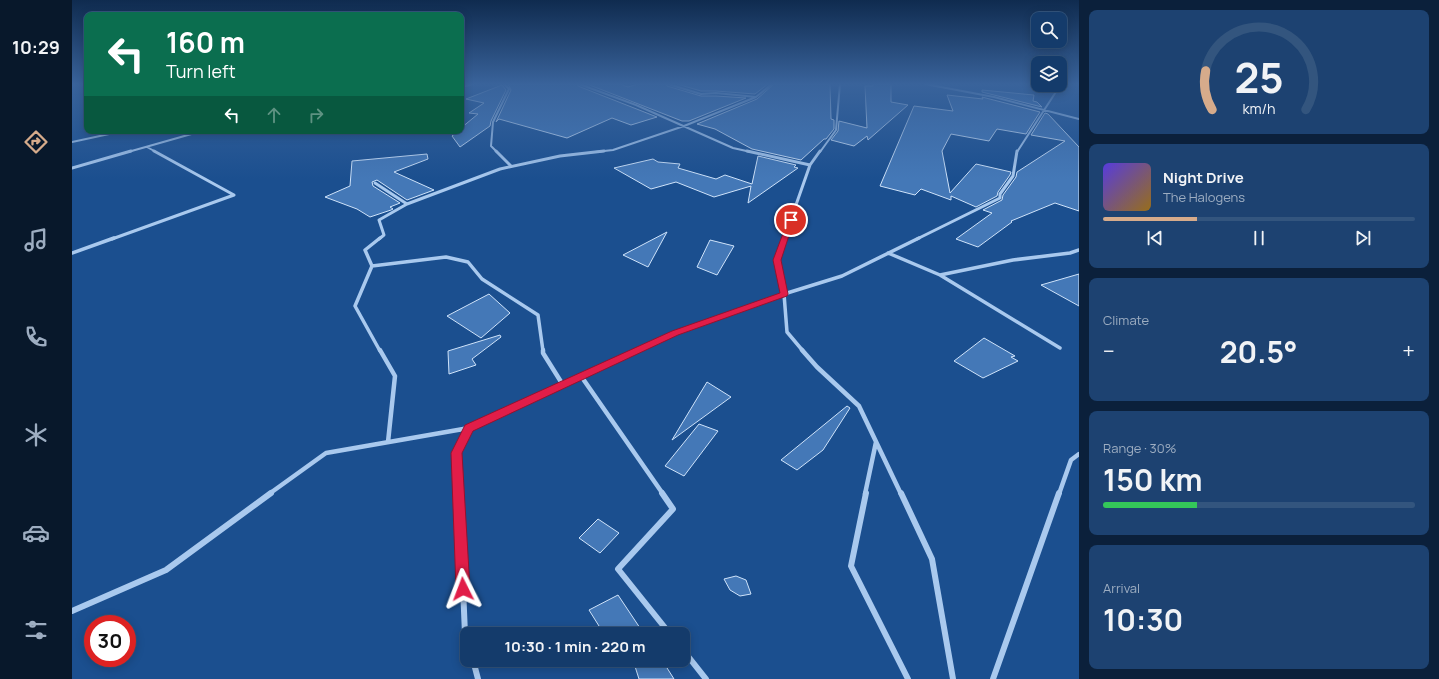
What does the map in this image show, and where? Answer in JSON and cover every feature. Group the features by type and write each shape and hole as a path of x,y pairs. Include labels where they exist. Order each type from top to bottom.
{"street":[{"path":"497,116 493,122 491,146 511,166"},
{"path":"660,116 733,148 810,165"},
{"path":"388,442 395,376 355,306 372,266 365,250 384,235 379,220 407,204 500,169 560,156 613,150 710,116"},
{"path":"837,116 836,130 810,165 777,260 784,294 787,332 817,367 859,406 932,559 953,679"},
{"path":"72,610 166,570 326,453 469,428 675,333 784,294 842,276 1000,198 1000,194 1013,176 1017,151 1041,116"},
{"path":"1066,116 1079,119"},
{"path":"72,142 109,134"},
{"path":"72,168 192,134"},
{"path":"72,253 234,195 147,147"},
{"path":"375,183 407,204"},
{"path":"940,275 1013,260 1070,253 1079,250"},
{"path":"888,253 940,275 1060,348"},
{"path":"372,266 446,257 468,262 482,279 538,315 543,353 562,385"},
{"path":"581,376 673,509 618,569 664,627"},
{"path":"465,627 457,453 469,428"},
{"path":"876,442 851,566 908,679"},
{"path":"993,679 1071,460 1079,454"},
{"path":"690,659 706,679"},
{"path":"475,667 478,679"}],"building":[{"path":"476,116 494,116 490,126 460,147 452,136 454,134 464,134 464,126"},
{"path":"499,116 654,116 657,117 631,125 612,118 567,138 499,119 496,122"},
{"path":"668,116 702,116 689,121 682,121"},
{"path":"717,116 831,116 831,119 834,120 834,129 826,139 824,139 801,160 752,149 715,129 697,124"},
{"path":"866,116 896,116 868,140 867,136 854,146 831,140 838,131 839,121 867,128"},
{"path":"910,116 1038,116 1026,134 997,129 989,141 951,134 942,151 950,193 976,164 1011,172 997,196 976,207 951,196 951,200 921,189 915,195 880,186"},
{"path":"1043,116 1050,116 1079,147 1079,211 1055,203 1011,221 1012,222 978,247 956,239 992,213 983,210 1002,200 1003,195 1016,177 1017,172 1065,141 1031,135"},
{"path":"427,154 428,159 394,172 434,190 407,200 377,180 372,182 373,186 400,203 390,207 393,209 391,210 370,217 357,209 325,197 350,186 352,161"},
{"path":"758,156 796,165 794,167 798,168 748,203 751,186 714,197 676,182 651,189 614,168 653,159 658,162 680,164 678,168 716,179 725,175 752,184"},
{"path":"667,232 648,267 623,255"},
{"path":"710,240 734,246 717,275 697,267"},
{"path":"1079,274 1079,306 1041,285"},
{"path":"489,294 510,313 481,338 447,316"},
{"path":"500,335 501,337 472,359 476,365 449,374 448,351"},
{"path":"984,338 1015,356 1011,357 1018,361 983,378 954,361"},
{"path":"707,382 731,397 672,440"},
{"path":"847,406 850,408 823,450 797,470 781,460"},
{"path":"699,424 718,431 684,476 665,466"},
{"path":"598,519 619,533 600,553 579,538"},
{"path":"736,576 746,580 751,594 740,596 730,590 724,579"},
{"path":"618,595 639,627 600,627 589,610"},
{"path":"635,667 666,667 674,679 639,679"}],"route":[{"path":"463,589 457,453 469,428 675,333 784,294 777,260 791,220"}]}
